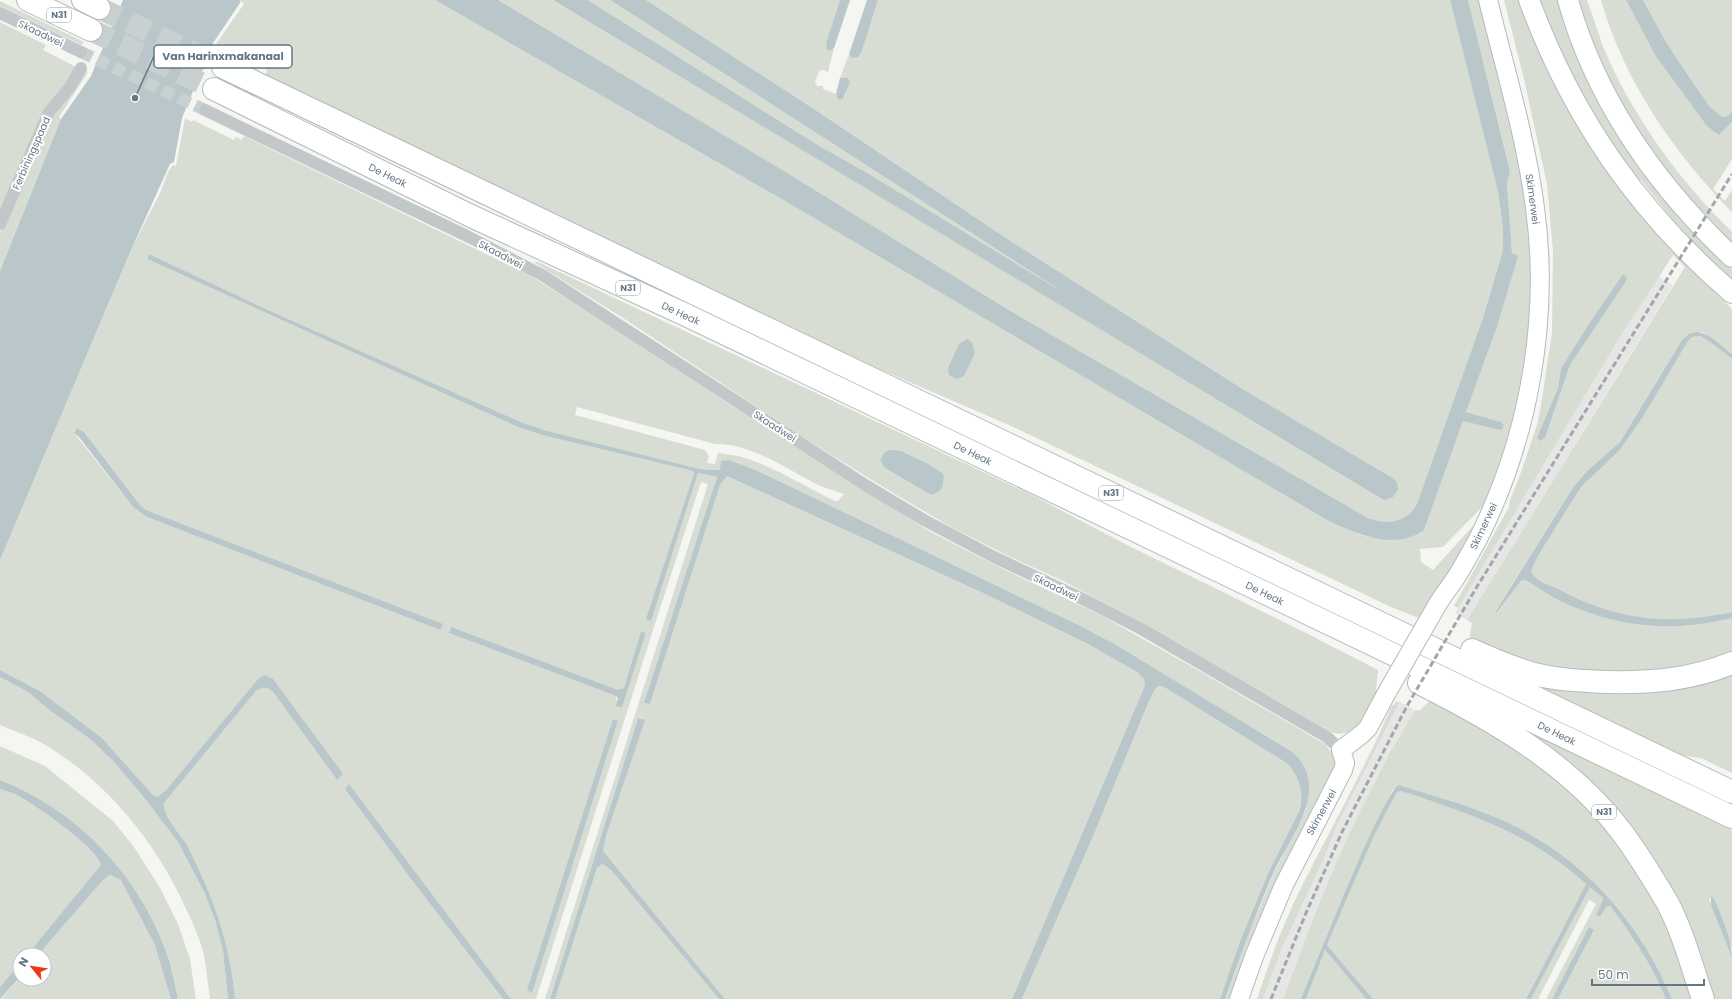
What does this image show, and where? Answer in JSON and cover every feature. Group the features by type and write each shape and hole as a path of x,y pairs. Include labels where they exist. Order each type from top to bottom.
{"highway":[{"name":"N31","path":"28,0 91,30"},
{"name":"N31","path":"223,67 1732,792"},
{"name":"De Heak","path":"214,89 471,216 684,314 1732,817"},
{"name":"N31","path":"1287,578 1351,596 1499,662 1535,674 1581,681 1643,682 1683,678 1732,663"},
{"name":"N31","path":"1278,600 1314,630 1432,690 1502,728 1530,746 1562,771 1590,796 1621,831 1667,903 1683,939 1703,999"}],"main road":[{"path":"1529,0 1562,78 1590,128 1612,161 1657,220 1700,266 1732,293"},
{"path":"1568,0 1591,64 1614,111 1634,144 1674,196 1713,239 1732,257"}],"street":[{"name":"Skimerwei","path":"1239,999 1255,954 1284,885 1340,776 1345,763 1341,750 1368,728 1436,607 1457,576 1479,536 1505,476 1525,407 1534,364 1537,331 1539,267 1534,202 1524,140 1488,0"},
{"name":"Skaadwei","path":"0,13 81,52"},
{"name":"Ferbiningspaad","path":"0,224 49,112 70,87 82,68"},
{"name":"Skaadwei","path":"205,110 469,237 542,275 580,298 867,486 924,520 994,557 1089,602 1143,630 1327,737 1341,750"}],"shaded area":[{"path":"123,0 240,0 240,3 213,43 182,118 174,162 170,164 131,250 0,560 0,271 61,119 91,76"},
{"path":"240,0 435,0 785,201 1358,534 1368,537 1424,530 1463,420 1503,428 1504,425 1501,422 1466,412 1497,327 1517,256 1512,253 1507,183 1510,170 1468,0 1480,0 1521,168 1530,240 1531,302 1521,391 1514,421 1488,501 1443,547 1420,549 1421,562 1433,570 1473,526 1475,528 1421,619 1391,607 1009,425 856,359 265,76 267,70 222,49 223,47 216,44 244,4 241,1 240,3"},
{"path":"435,0 498,0 794,177 1007,309 1368,518 1392,522 1408,515 1417,504 1483,318 1503,250 1503,229 1498,192 1450,0 1468,0 1510,171 1507,183 1512,253 1518,256 1497,327 1466,412 1501,422 1504,425 1503,428 1501,430 1463,421 1424,530 1413,536 1389,540 1352,531 1329,521 785,201"},
{"path":"498,0 553,0 1257,422 1391,477 1241,388 1006,238 814,109 646,0 840,0 826,43 830,51 834,48 828,72 823,70 819,71 815,82 817,86 823,86 823,89 836,94 838,100 843,99 846,94 845,78 840,78 849,54 852,58 862,51 878,0 1450,0 1498,192 1503,229 1503,250 1483,318 1422,493 1416,506 1408,515 1392,522 1368,518 1007,309 794,177"},
{"path":"553,0 588,0 816,144 869,174 1063,292 610,0 646,0 814,109 1006,238 1241,388 1391,477 1397,482 1398,490 1393,497 1384,500"},
{"path":"588,0 610,0 1063,292 869,174 816,144"},
{"path":"840,0 850,0 834,48 830,51 827,49 826,43"},
{"path":"867,0 878,0 862,51 858,57 852,58 849,54"},
{"path":"1504,0 1519,0 1529,28 1549,72 1675,251 1732,309 1732,354 1702,332 1682,340 1620,442 1587,471 1574,486 1495,611 1497,612 1521,581 1524,580 1581,610 1618,621 1656,626 1675,626 1694,625 1732,618 1732,651 1695,669 1621,678 1540,668 1469,640 1472,623 1467,620 1685,267 1673,255 1620,337 1458,608 1454,606 1509,507 1510,500 1537,425 1552,333 1553,251 1547,184 1524,79","holes":["1623,274 1627,278 1570,365 1545,438 1540,440 1558,388 1561,368"]},
{"path":"1538,0 1559,0 1576,50 1716,255 1732,269 1732,283 1696,249 1641,180 1639,181 1608,139 1570,72"},
{"path":"1576,0 1587,0 1604,49 1643,123 1676,169 1712,212 1732,232 1732,243 1666,173 1623,108 1595,50"},
{"path":"1601,0 1626,0 1655,55 1719,135 1732,122 1732,159 1713,189 1725,201 1732,190 1732,212 1690,165 1653,114 1623,59"},
{"path":"1626,0 1643,0 1666,42 1710,107 1722,117 1728,116 1732,111 1732,122 1719,135 1707,126 1655,55"},
{"path":"1643,0 1732,0 1732,111 1728,116 1722,117 1710,107 1666,42"},
{"path":"0,1 84,42 82,45 0,6"},
{"path":"0,22 46,45 43,50 78,68 0,215"},
{"path":"85,70 88,72 59,117 61,119 0,271 0,232 42,132"},
{"path":"840,78 848,78 850,82 843,99 838,100 836,94"},
{"path":"185,118 192,122 193,120 234,140 236,137 242,140 244,136 527,274 597,317 726,402 929,531 1005,570 1097,613 1325,744 1333,755 1337,766 1232,999 1225,999 1245,942 1274,873 1305,811 1307,801 1305,767 1143,662 972,575 758,471 700,469 544,430 521,422 268,310 149,254 147,259 518,427 542,435 693,471 694,474 651,620 698,473 717,477 645,703 650,704 720,485 727,476 983,593 1088,644 1137,672 1144,678 1145,685 1012,999 725,999 603,851 607,833 644,719 638,718 550,999 545,999 708,484 701,482 536,999 511,999 349,785 345,789 411,879 503,999 235,999 229,958 219,920 205,883 187,845 172,825 166,814 164,803 256,691 263,688 267,688 273,692 336,779 342,774 269,676 167,789 158,797 153,795 102,738 40,691 0,670 0,560 131,250 160,193 168,172 173,165 176,166","holes":["577,407 715,444 742,448 755,452 820,486 844,494 838,501 835,501 775,470 750,459 718,453 715,464 707,463 709,456 705,450 575,415","77,428 84,432 140,505 146,510 442,624 440,630 147,517 133,507 74,433","450,628 618,690 624,688 641,631 646,633 622,708 617,702 616,696 449,633","613,720 618,721 531,992"]},
{"path":"149,254 268,310 521,422 544,430 700,469 720,470 721,461 728,460 758,471 1078,625 1116,645 1292,752 1302,762 1306,770 1309,784 1309,795 1306,807 1302,819 1266,889 1225,999 1220,999 1240,941 1269,871 1300,809 1300,785 1298,779 1288,764 1164,687 1159,686 1156,688 1149,701 1094,834 1022,999 1012,999 1145,685 1144,679 1137,672 1088,644 983,593 727,476 720,485 650,704 644,703 717,477 698,473 651,621 646,619 694,474 693,471 542,435 518,427 147,259"},
{"path":"536,261 1032,495 1127,545 1378,670 1376,690 1378,692 1366,715 1357,727 1350,731 1333,733 1127,615 1063,581 1006,555 951,527 801,436 623,318 535,263","holes":["884,453 938,492 931,495 885,468 880,460"]},
{"path":"1623,274 1627,278 1625,283 1570,365 1545,438 1540,441 1537,438 1558,388 1561,368"},
{"path":"1659,276 1673,285 1467,620 1455,613 1620,337"},
{"path":"1697,332 1707,335 1716,341 1732,354 1732,359 1700,336 1692,337 1688,341 1643,417 1620,450 1581,487 1538,556 1531,571 1535,577 1542,582 1600,608 1621,614 1664,619 1686,619 1732,612 1732,618 1694,625 1675,626 1656,626 1618,621 1573,607 1524,580 1521,581 1497,612 1495,612 1574,486 1587,471 1620,442 1682,340 1689,334"},
{"path":"1700,336 1732,359 1732,612 1691,620 1639,617 1583,602 1548,585 1532,575 1531,571 1538,556 1581,487 1620,450 1643,417 1688,341 1692,337"},
{"path":"967,339 972,342 975,353 964,376 957,379 949,375 949,366 959,344"},
{"path":"77,428 84,432 140,505 146,510 443,624 440,630 147,517 133,507 79,437 74,433"},
{"path":"889,450 901,451 928,464 942,473 944,476 942,488 938,492 931,495 885,468 880,460 884,453"},
{"path":"451,627 618,690 624,688 641,631 646,633 622,708 616,706 618,698 616,696 449,633"},
{"path":"0,670 40,691 102,738 153,795 158,797 167,789 259,678 265,675 273,679 343,774 337,780 273,692 267,688 263,688 256,691 164,803 166,814 172,825 187,845 205,883 219,920 229,958 235,999 228,999 223,951 215,920 205,894 178,842 142,795 113,761 90,739 48,709 28,692 0,677"},
{"path":"1732,670 1732,773 1701,758 1684,756 1512,676"},
{"path":"0,677 28,692 48,709 90,739 113,761 142,795 178,842 205,894 215,920 223,951 228,999 210,999 204,954 192,923 175,886 161,861 128,816 109,795 66,758 37,740 0,725"},
{"path":"1159,686 1164,687 1288,764 1298,779 1300,785 1300,809 1269,871 1240,941 1220,999 1022,999 1094,834 1149,701 1156,688"},
{"path":"1432,699 1529,752 1608,825 1661,904 1697,999 1672,999 1657,967 1619,910 1596,885 1571,862 1543,842 1513,825 1481,811 1393,789 1344,893 1301,999 1283,999 1326,888 1362,807 1384,763 1415,710 1419,711"},
{"path":"1396,701 1399,703 1338,823 1325,856 1282,948 1263,999 1257,999 1278,941 1296,898 1360,773 1392,705 1394,705"},
{"path":"1399,701 1415,710 1375,780 1348,837 1299,955 1283,999 1263,999 1282,948 1325,856 1338,823"},
{"path":"1496,716 1732,830 1732,949 1713,897 1709,899 1732,958 1732,999 1708,999 1649,863"},
{"path":"638,718 645,720 607,833 603,851 725,999 719,999 611,870 602,864 597,868 555,999 550,999"},
{"path":"613,719 618,721 532,993 527,990"},
{"path":"0,746 45,766 113,821 134,847 159,886 178,924 190,959 196,999 178,999 169,959 152,919 137,892 119,868 77,825 27,792 0,780"},
{"path":"0,780 27,792 53,808 77,825 119,868 137,892 152,919 169,959 178,999 171,999 155,945 121,880 110,875 103,880 45,947 34,947 101,865 88,847 63,826 24,799 0,789"},
{"path":"349,784 511,999 503,999 411,879 345,789"},
{"path":"1399,785 1470,807 1512,825 1542,842 1570,862 1596,884 1619,910 1639,937 1657,967 1672,999 1666,999 1641,951 1610,906 1607,906 1600,917 1596,915 1603,898 1590,887 1531,999 1526,999 1586,884 1565,866 1521,838 1476,817 1401,791 1397,792 1374,836 1327,945 1373,999 1366,999 1325,950 1306,999 1301,999 1364,848 1391,794"},
{"path":"0,789 24,799 63,826 88,848 101,866 34,947 12,947 12,973 0,987"},
{"path":"1401,791 1470,814 1509,831 1536,846 1574,873 1586,884 1526,999 1373,999 1327,945 1374,836 1397,792"},
{"path":"602,864 611,870 719,999 555,999 597,868"},
{"path":"110,875 121,879 137,907 158,952 168,983 171,999 1,999 12,986 52,987 52,947 45,947 103,880"},
{"path":"1590,886 1603,898 1600,917 1607,906 1610,906 1641,951 1666,999 1558,999 1594,930 1590,928 1552,999 1546,999 1596,904 1589,900 1538,999 1531,999"},
{"path":"1711,897 1713,897 1726,927 1732,951 1732,958 1711,905"},
{"path":"1589,927 1594,930 1558,999 1552,999"},
{"path":"1325,950 1366,999 1306,999"},
{"path":"12,973 12,986 0,999 0,987"}],"tunnel":[{"path":"99,8 223,67"},
{"path":"91,30 214,89"},
{"path":"81,52 205,110"}],"railway":[{"path":"1271,999 1306,913 1342,832 1407,706 1478,585 1732,174"}],"place":[{"name":"Van Harinxmakanaal","path":"135,98"}]}
